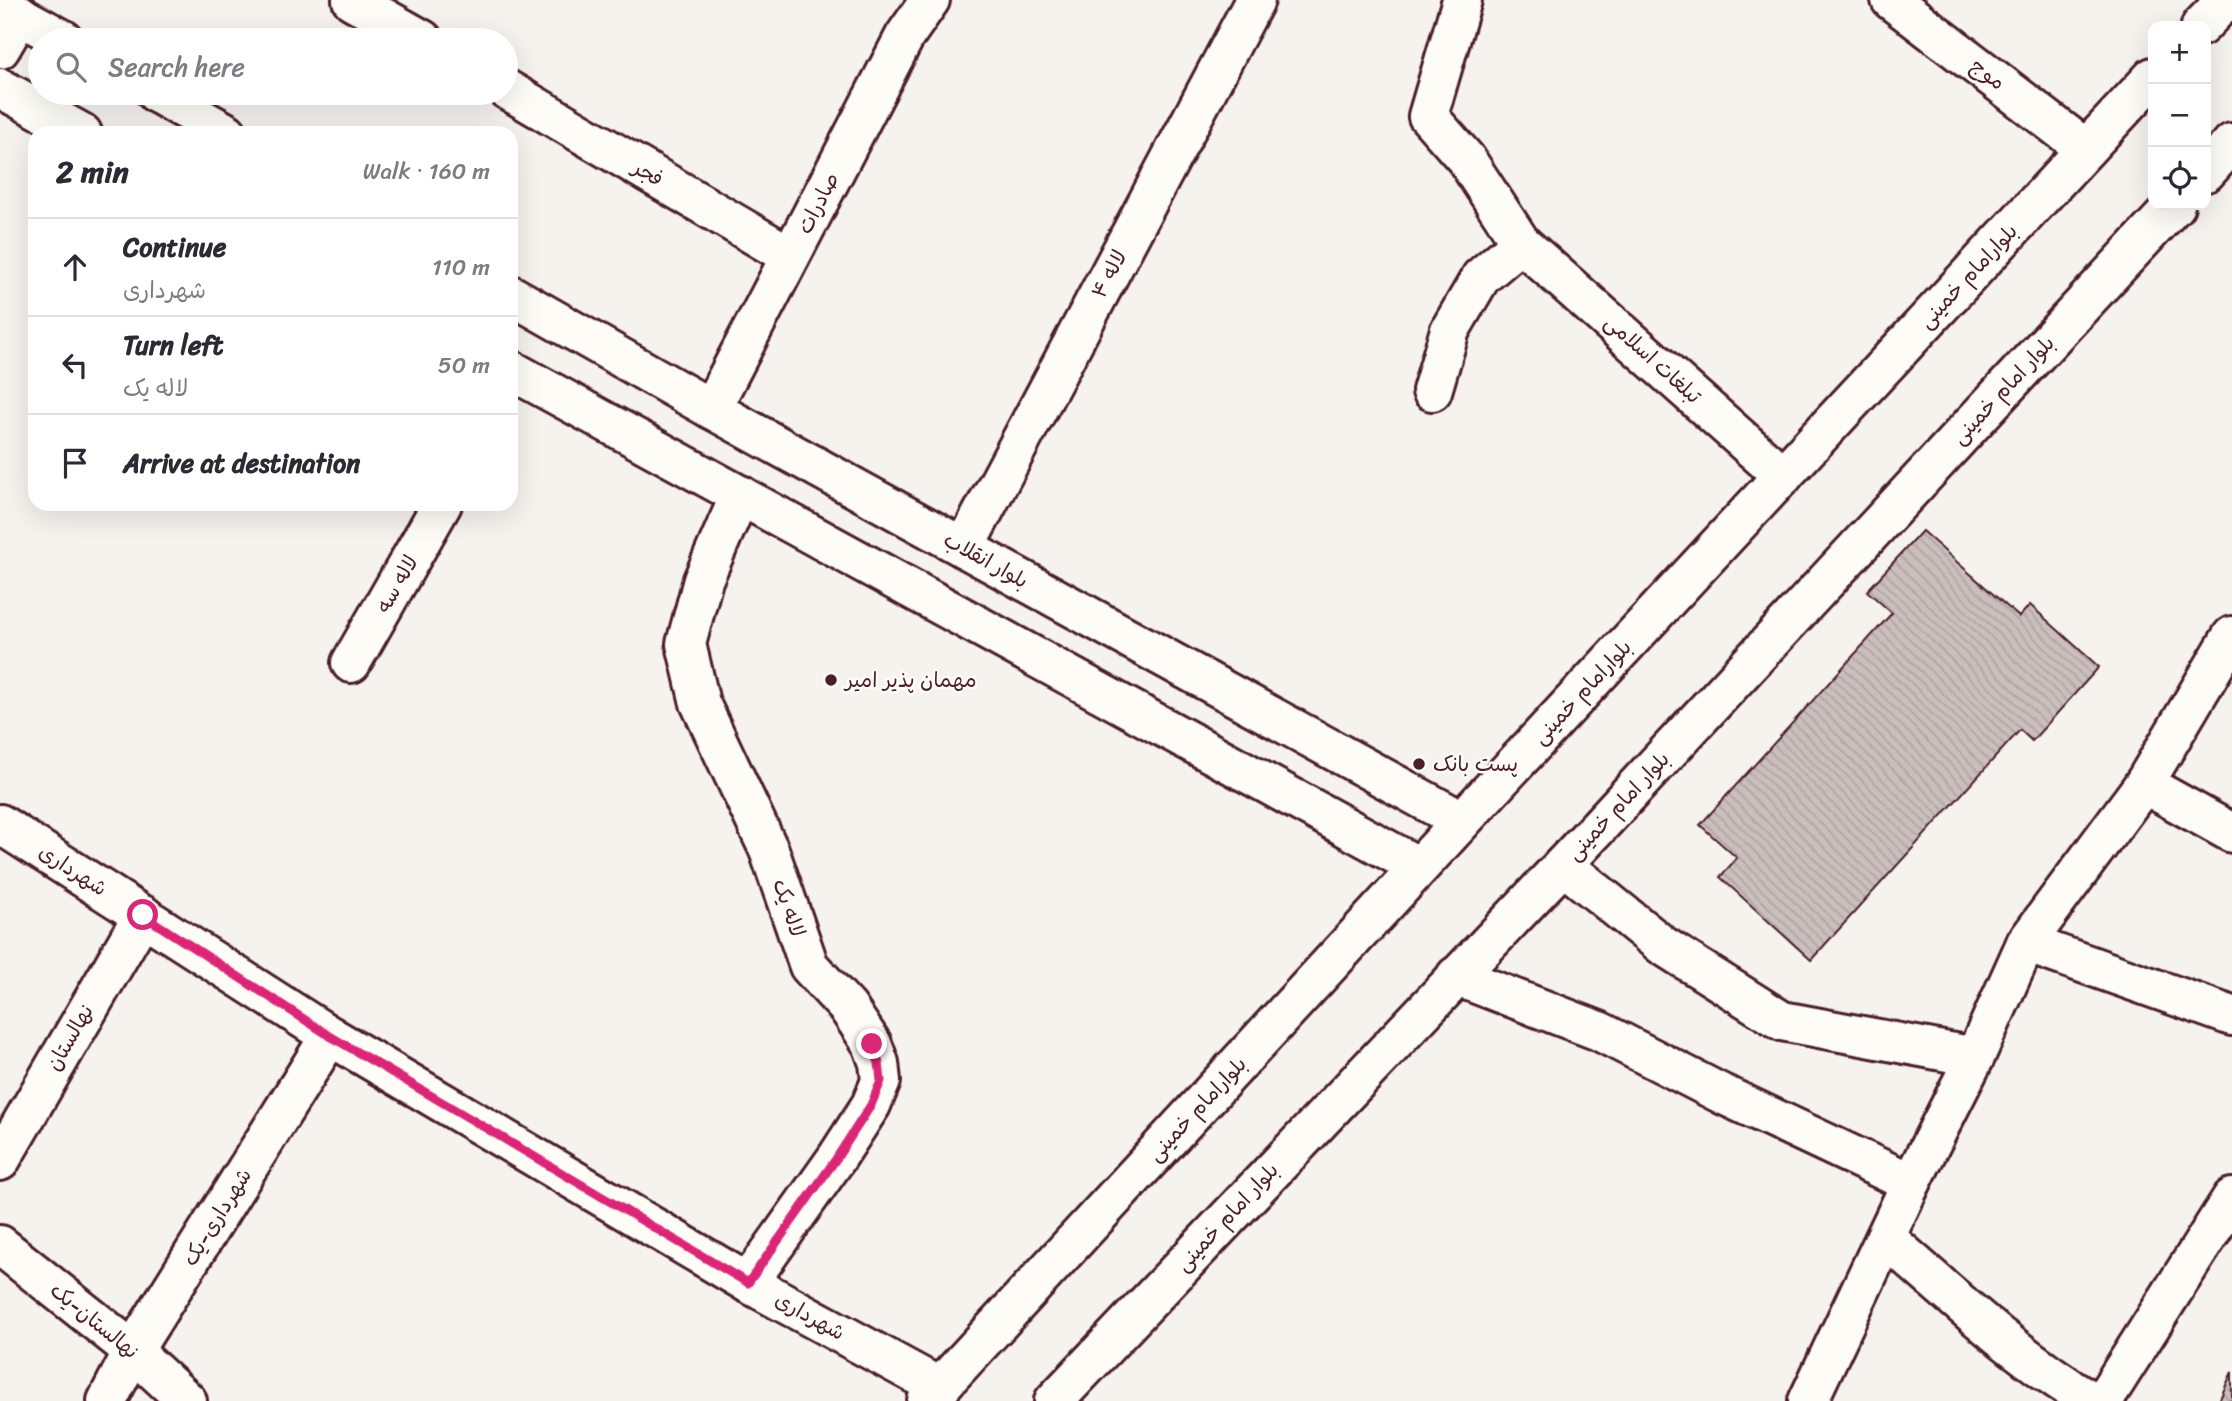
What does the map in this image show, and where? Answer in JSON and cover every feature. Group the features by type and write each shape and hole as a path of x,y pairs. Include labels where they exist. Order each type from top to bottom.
{"main road":[{"path":"352,0 402,28"},
{"name":"صادرات","path":"711,410 905,36 930,0"},
{"name":"لاله ۴","path":"964,548 1255,0"},
{"name":"تبلغات اسلامی","path":"1462,0 1428,116 1466,159 1521,243 1783,476"},
{"name":"موج","path":"1891,0 2086,149"},
{"path":"2206,21 2226,0"},
{"path":"0,50 16,7 47,28"},
{"name":"بلوارامام خمینی","path":"934,1394 2148,82"},
{"path":"0,88 28,103"},
{"name":"فجر","path":"518,96 790,256"},
{"path":"31,105 69,126"},
{"path":"177,105 215,126"},
{"path":"2211,166 2232,143"},
{"name":"بلوار امام خمینی","path":"1054,1401 1563,865 2170,210"},
{"path":"1432,391 1450,330 1481,277 1521,243"},
{"name":"بلوار انقلاب","path":"518,299 711,410 1462,821"},
{"path":"518,378 740,495 1419,867"},
{"name":"لاله یک","path":"740,495 703,580 687,645 700,704 769,850 810,966 848,1008 872,1044 879,1063 881,1081 871,1105 836,1159 748,1283"},
{"name":"لاله سه","path":"351,663 438,511"},
{"path":"1808,1401 1911,1183 1975,1057 2026,943 2144,784 2232,636"},
{"path":"2144,784 2232,833"},
{"name":"شهرداری","path":"0,824 330,1036 934,1394"},
{"path":"1563,865 1662,945 1782,1021 1975,1057"},
{"name":"نهالستان","path":"0,1161 143,915"},
{"path":"2026,943 2232,1016"},
{"path":"1456,976 1599,1031 1722,1094 1911,1183"},
{"name":"شهرداری-یک","path":"107,1401 133,1350 330,1036"},
{"path":"2103,1401 2232,1198"},
{"path":"1886,1238 1976,1318 2065,1385 2091,1401"},
{"name":"نهالستان-یک","path":"0,1245 133,1350 187,1401"}],"building":[{"path":"1922,531 2019,617 2030,605 2099,667 2032,741 2020,730 1811,960 1720,877 1737,858 1700,825 1892,613 1867,591"},
{"path":"2232,1372 2232,1401 2219,1401"}],"place":[{"name":"مهمان پذیر امیر","path":"831,680"},
{"name":"پست بانک","path":"1419,764"}],"route":[{"path":"143,915 330,1036 748,1283 871,1105 881,1081 879,1063 872,1044"}]}
